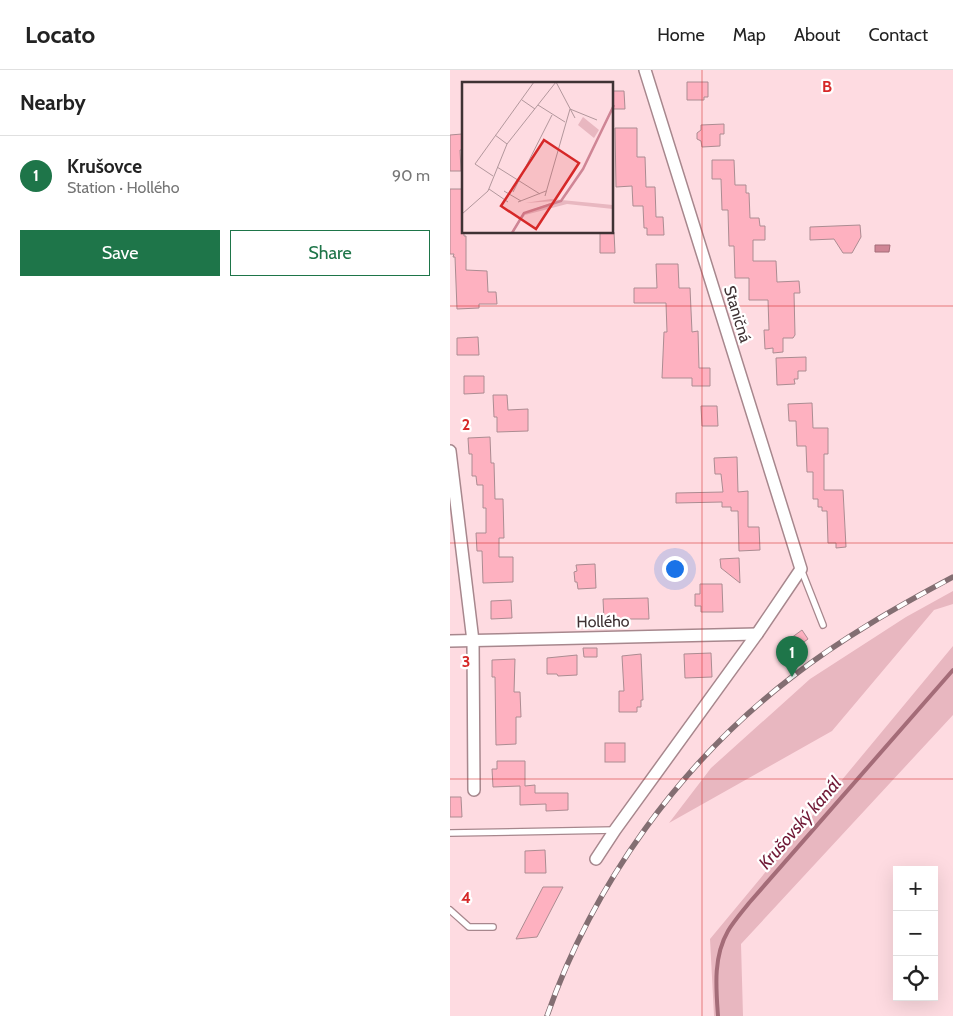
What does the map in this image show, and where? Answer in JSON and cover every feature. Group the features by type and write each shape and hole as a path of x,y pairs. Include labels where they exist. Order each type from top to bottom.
{"street":[{"name":"Staničná","path":"645,70 801,568"},
{"path":"450,451 473,641 474,790"},
{"path":"596,859 757,634 801,568"},
{"name":"Hollého","path":"450,641 757,634"}],"lane":[{"path":"801,568 823,625"},
{"path":"450,833 615,830"},
{"path":"450,910 469,927 493,927"}],"shaded area":[{"path":"875,245 890,245 889,252 875,252"},
{"path":"953,591 953,604 934,610 832,731 669,823 711,768 810,679 906,617"},
{"path":"953,646 953,715 741,944 743,1016 714,1016 710,939"}],"building":[{"path":"687,82 708,82 708,97 704,97 704,100 687,100"},
{"path":"614,91 624,91 625,109 614,109"},
{"path":"724,124 724,134 720,134 720,146 702,147 701,141 697,139 697,133 701,130 701,125"},
{"path":"615,128 637,128 637,157 645,157 646,187 655,187 656,217 663,217 664,235 647,235 647,228 644,228 643,206 633,206 632,186 616,187"},
{"path":"462,134 462,150 460,150 461,171 450,171 450,135"},
{"path":"712,160 734,160 735,185 746,185 746,193 749,193 750,218 759,218 760,226 765,226 765,240 753,240 753,261 776,261 777,282 799,281 800,293 794,293 795,335 793,338 783,338 783,352 773,353 773,348 765,349 764,330 769,330 768,300 749,300 749,278 735,278 734,246 729,246 728,210 722,210 721,179 712,179"},
{"path":"450,189 462,189 462,234 466,236 466,270 487,271 488,292 496,292 497,304 479,304 479,308 457,309 455,257 453,257 454,254 450,254"},
{"path":"860,225 861,237 852,253 843,253 834,239 810,240 810,227"},
{"path":"614,232 615,253 600,253 600,234 614,234"},
{"path":"656,264 678,264 679,288 690,288 692,332 698,331 699,368 710,368 710,386 692,386 692,378 662,378 664,332 667,332 666,303 634,303 634,288 657,288"},
{"path":"478,337 479,355 457,355 457,338"},
{"path":"806,357 806,371 798,371 798,379 794,379 795,384 777,385 776,358"},
{"path":"464,376 484,376 484,393 464,394"},
{"path":"493,395 507,395 508,410 528,409 528,431 497,432 497,417 494,417"},
{"path":"812,403 813,428 828,428 828,454 824,454 824,490 843,490 846,547 836,548 836,543 828,543 827,511 822,511 822,507 818,507 818,499 813,499 813,472 807,472 806,446 797,446 796,421 789,421 788,404"},
{"path":"701,406 717,406 718,426 702,426"},
{"path":"490,437 491,463 494,463 495,499 503,499 504,538 499,538 499,557 513,557 513,582 483,583 482,551 477,551 476,533 486,533 486,508 483,508 483,485 477,485 476,476 472,476 472,454 469,454 468,438"},
{"path":"737,457 738,492 748,491 748,527 759,527 760,550 739,551 738,511 731,511 731,507 722,507 722,502 676,503 676,493 723,492 721,474 715,474 714,458"},
{"path":"739,558 740,583 721,568 720,559"},
{"path":"595,564 596,588 578,589 574,572 577,571 576,565"},
{"path":"700,584 722,584 723,612 701,612 701,606 695,606 695,594 700,594"},
{"path":"648,598 649,619 604,619 603,599"},
{"path":"511,600 512,618 491,619 491,601"},
{"path":"802,630 808,639 786,655 780,646"},
{"path":"583,648 597,648 597,657 584,657"},
{"path":"711,653 712,677 685,678 684,654"},
{"path":"641,654 643,700 641,700 641,707 637,707 637,712 619,712 619,691 624,691 622,656"},
{"path":"577,655 577,675 558,676 557,674 547,674 547,658"},
{"path":"515,659 514,692 520,692 521,717 516,717 516,744 496,745 495,677 492,677 492,660"},
{"path":"605,743 625,743 625,762 605,762"},
{"path":"497,761 525,761 525,786 535,785 535,793 568,793 568,810 546,811 546,804 520,805 520,786 493,787 492,769 497,769"},
{"path":"450,797 461,797 462,817 450,817"},
{"path":"545,850 546,873 525,873 525,851"},
{"path":"543,887 563,887 537,937 516,939"}],"waterway":[{"name":"Krušovský kanál","path":"718,1016 716,984 718,962 723,941 730,927 953,670"}],"railway":[{"path":"547,1016 566,967 589,919 615,873 645,829 713,747 751,711 830,649 953,577"}],"place":[{"name":"Krušovce","path":"792,677"}]}
